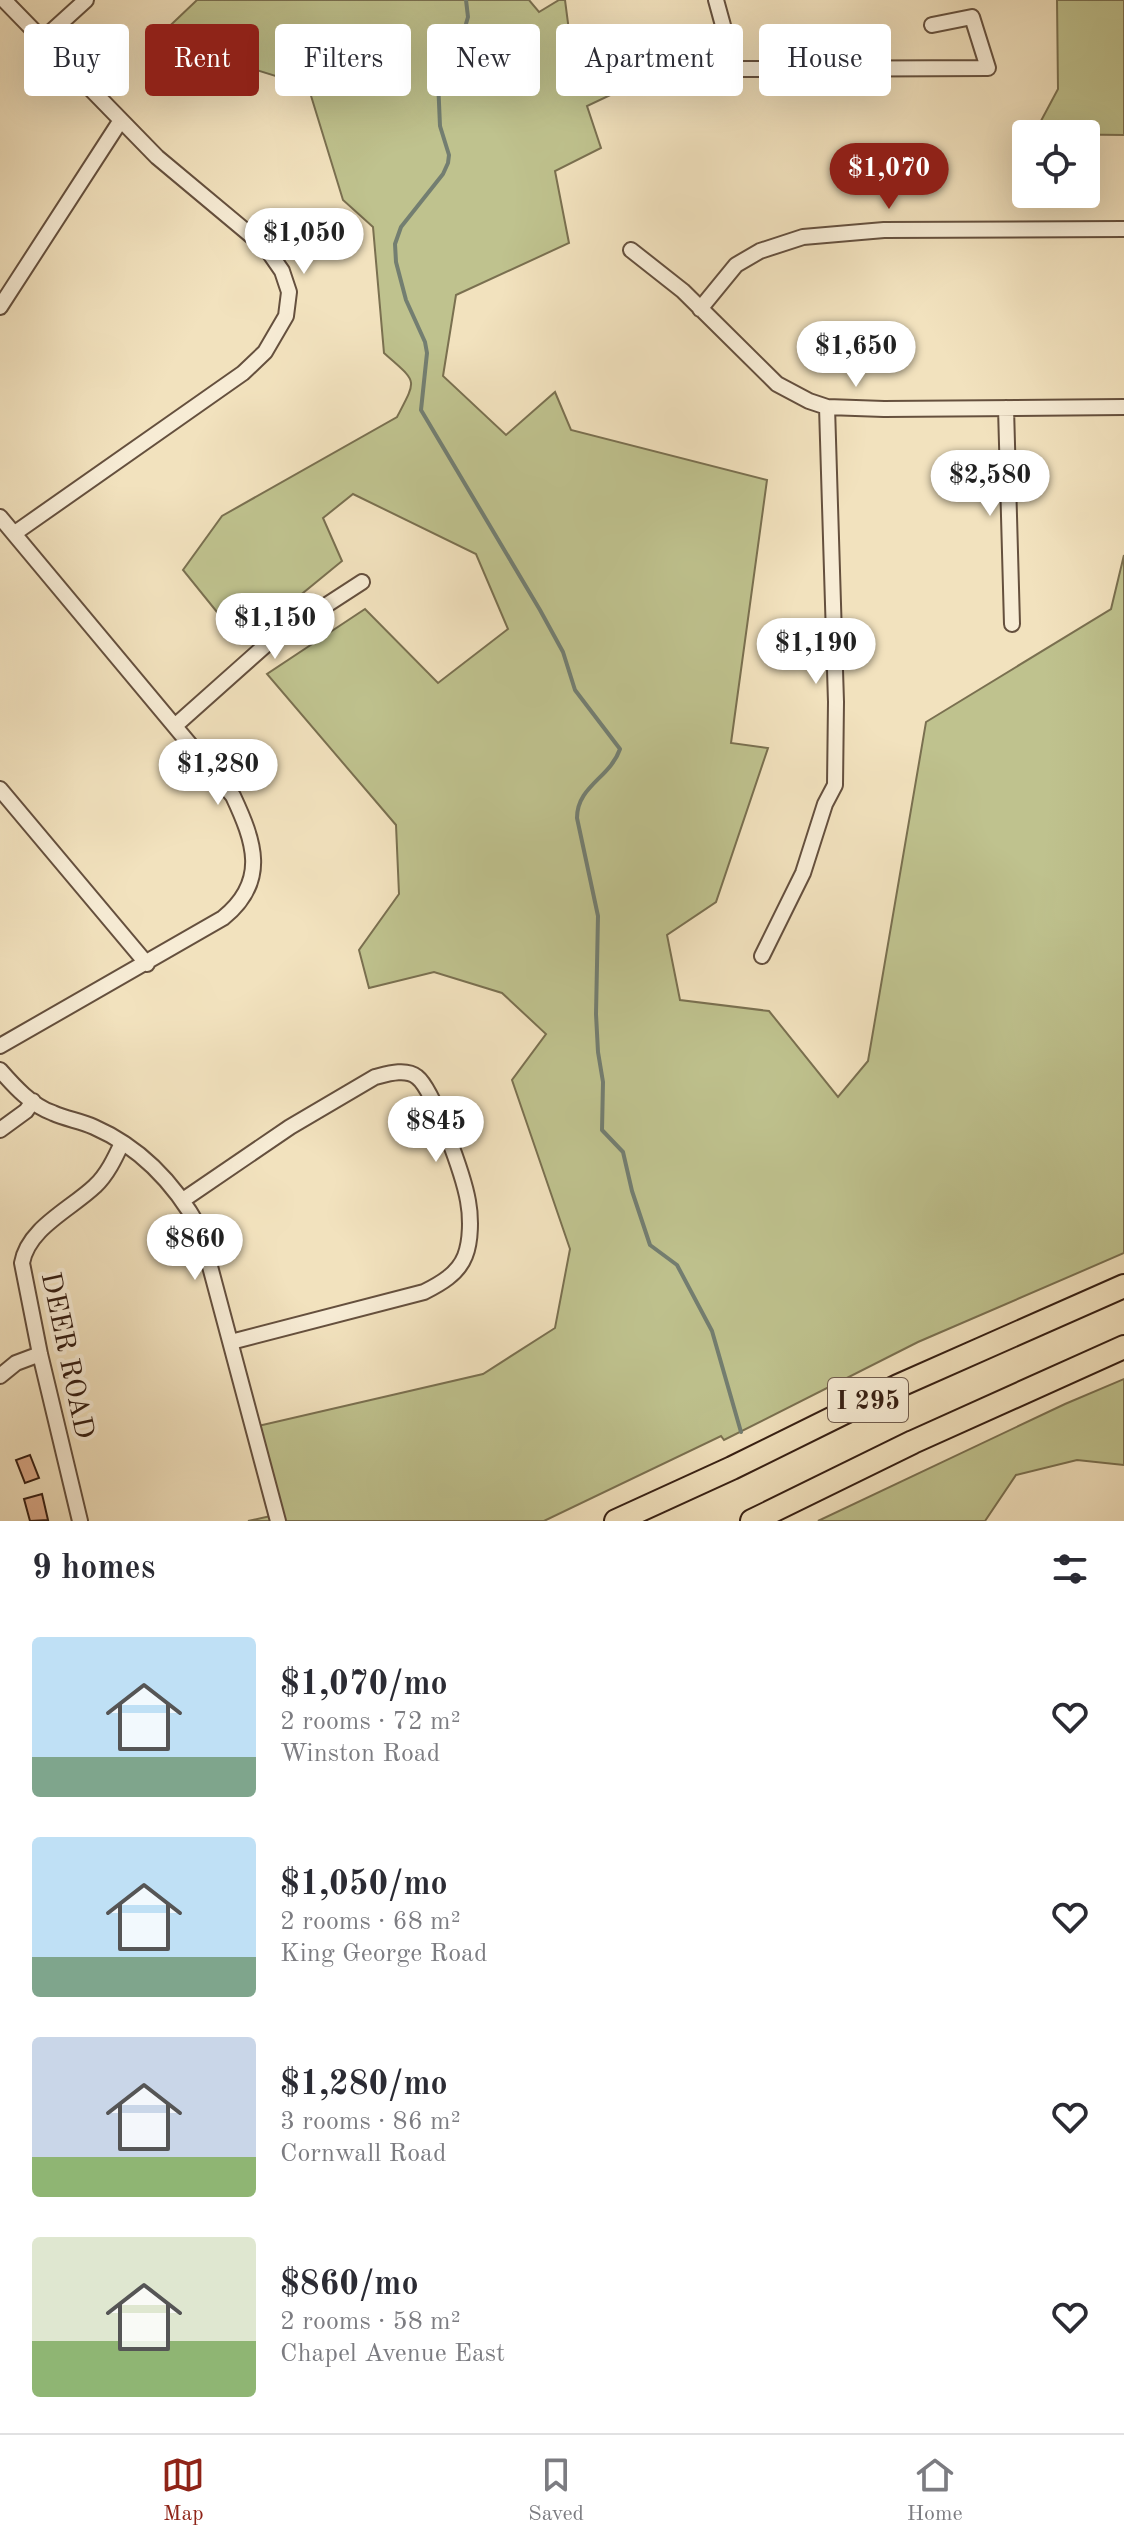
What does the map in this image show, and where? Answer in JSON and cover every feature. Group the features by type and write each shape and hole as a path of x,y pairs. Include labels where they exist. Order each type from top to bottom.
{"highway":[{"name":"I 295","path":"616,1521 912,1379 1124,1286"},
{"name":"I 295","path":"752,1521 900,1448 1124,1347"}],"street":[{"path":"4,0 27,24"},
{"path":"60,24 86,0"},
{"path":"716,0 723,24"},
{"path":"743,69 988,68 972,17 932,25"},
{"path":"15,533 243,373 265,352 286,316 289,292 282,271 266,248 157,157 97,96"},
{"path":"0,307 121,120"},
{"path":"700,309 736,265 760,251 803,237 884,230 1124,229"},
{"path":"631,250 700,309 777,384 792,394 827,407 922,410 1124,407"},
{"path":"762,956 803,873 825,804 835,785 836,702 827,407"},
{"path":"1006,408 1012,624"},
{"path":"0,517 233,796 251,835 254,852 248,889 232,911 147,964 0,1046"},
{"path":"176,725 268,643 362,582"},
{"path":"0,789 147,964"},
{"path":"0,1070 50,1113 94,1127 122,1143 163,1174 183,1200 200,1229 278,1521"},
{"path":"183,1200 290,1127 375,1077 390,1073 417,1077 437,1105 468,1201 469,1236 465,1257 456,1270 443,1282 424,1292 231,1342"},
{"path":"0,1130 26,1111 33,1101"},
{"name":"DEER ROAD","path":"80,1521 22,1263 24,1254 42,1230 98,1184 122,1143"},
{"path":"0,1376 16,1363 40,1354"}],"green space":[{"path":"197,0 529,0 539,12 559,0 565,0 568,24 556,24 556,96 608,96 587,106 601,148 555,171 569,243 456,295 443,376 506,435 555,392 571,430 767,480 731,743 768,748 716,902 667,935 680,1000 769,1011 838,1097 868,1061 926,722 1111,609 1124,555 1124,1253 918,1342 724,1440 721,1436 544,1521 248,1521 275,1515 258,1426 483,1374 555,1328 570,1249 512,1080 546,1034 502,993 434,972 369,988 359,950 399,894 396,825 267,674 365,609 438,683 508,629 476,554 353,494 323,518 342,561 242,643 183,570 222,516 397,417 411,387 408,376 384,353 373,227 343,200 311,96 411,96 411,24 275,24 275,76 259,71 259,24 172,24"},
{"path":"1057,0 1124,0 1124,135 1100,135 1100,120 1041,120 1058,89"},
{"path":"1124,1379 1124,1465 1077,1460 1016,1475 985,1521 818,1521 1065,1404"}],"building":[{"path":"30,1455 39,1478 25,1483 16,1460"},
{"path":"42,1494 48,1520 30,1521 24,1499"}],"waterway":[{"path":"466,0 468,17 463,34 438,80 440,126 449,155 448,163 443,174 401,227 395,244 396,262 406,300 427,353 421,410 540,610 563,652 575,690 620,749 609,768 582,798 577,818 598,916 596,1014 603,1082 602,1130 623,1152 650,1245 677,1265 712,1331 741,1432"}]}
